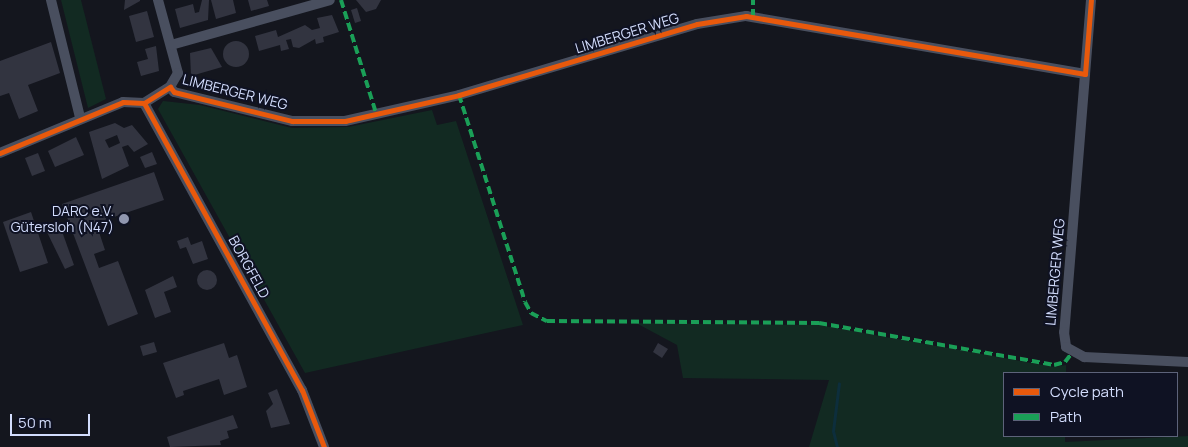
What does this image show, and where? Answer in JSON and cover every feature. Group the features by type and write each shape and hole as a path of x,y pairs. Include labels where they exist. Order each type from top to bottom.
{"street":[{"path":"51,0 80,117"},
{"path":"0,153 80,117 123,102 144,103 170,87 178,73 158,0"},
{"name":"LIMBERGER WEG","path":"1091,0 1066,347 1084,357 1188,362"},
{"path":"171,45 323,1"},
{"name":"LIMBERGER WEG","path":"170,87 174,92 292,121 345,121 459,95 697,24 746,16 1085,74"},
{"name":"BORGFELD","path":"144,103 302,390 324,447"}],"green space":[{"path":"61,0 81,0 106,99 88,108"},
{"path":"163,101 200,105 292,128 348,127 432,110 437,125 456,121 523,325 305,373 158,109"},
{"path":"636,323 818,325 1054,367 1066,365 1066,372 1003,372 1003,437 1065,437 1065,442 1188,436 1188,447 809,447 829,380 683,378 677,345"}],"building":[{"path":"125,0 140,0 140,1 124,10"},
{"path":"202,0 209,0 208,20 180,28 175,9 193,4 195,13 199,12"},
{"path":"211,0 233,0 236,13 216,19"},
{"path":"248,0 267,0 269,6 251,11"},
{"path":"356,0 381,0 376,9 366,12"},
{"path":"357,8 361,21 355,23 351,10"},
{"path":"147,11 154,37 136,42 129,16"},
{"path":"332,15 339,32 323,37 324,42 316,44 315,39 299,48 293,47 291,39 286,40 289,49 281,51 280,45 259,51 255,36 276,30 278,37 305,25 312,30 320,28 317,18"},
{"path":"236,41 245,45 249,54 245,63 236,67 227,63 223,54 227,45"},
{"path":"51,42 60,73 28,85 38,111 19,119 9,93 0,96 0,61"},
{"path":"156,46 159,71 141,76 137,62 148,59 145,49"},
{"path":"211,48 222,67 191,76 190,53"},
{"path":"115,123 124,128 132,125 148,144 134,152 128,145 122,147 129,166 102,179 89,132","holes":["117,135 120,143 109,148 105,140"]},
{"path":"76,137 84,155 55,167 48,151"},
{"path":"152,152 157,164 145,168 140,157"},
{"path":"38,153 45,171 32,176 25,158"},
{"path":"154,172 164,200 96,223 105,250 94,254 99,268 118,261 138,314 108,326 62,204"},
{"path":"31,212 48,263 20,272 3,222"},
{"name":"DARC e.V. Gütersloh (N47)","path":"124,214 129,219 124,224 119,219"},
{"path":"59,223 74,265 65,269 45,228"},
{"path":"188,237 191,245 202,241 208,259 193,264 186,247 180,249 177,241"},
{"path":"203,270 211,270 217,276 217,284 211,290 203,290 197,284 197,276"},
{"path":"173,276 177,287 164,292 171,312 155,318 145,290"},
{"path":"154,342 157,352 143,356 140,346"},
{"path":"224,343 229,358 237,355 247,387 224,395 219,379 183,391 184,395 176,398 163,363"},
{"path":"658,343 668,349 662,358 653,352"},
{"path":"277,389 290,424 271,428 266,411 273,404 268,393"},
{"path":"233,415 238,428 227,431 229,438 220,441 221,445 170,447 167,437"}],"waterway":[{"path":"837,447 833,431 839,383"}],"marked path":[{"path":"341,0 376,113"},
{"path":"753,0 753,17"},
{"path":"459,95 525,302 531,313 547,321 819,323 1054,365 1065,362 1072,353"}],"cycle path":[{"path":"0,153 123,102 144,103 170,87 174,92 292,121 345,121 459,95 697,24 746,16 1085,74 1091,0"},
{"path":"144,103 302,390 324,447"}],"place":[{"name":"DARC e.V. Gütersloh (N47)","path":"124,219"}]}
